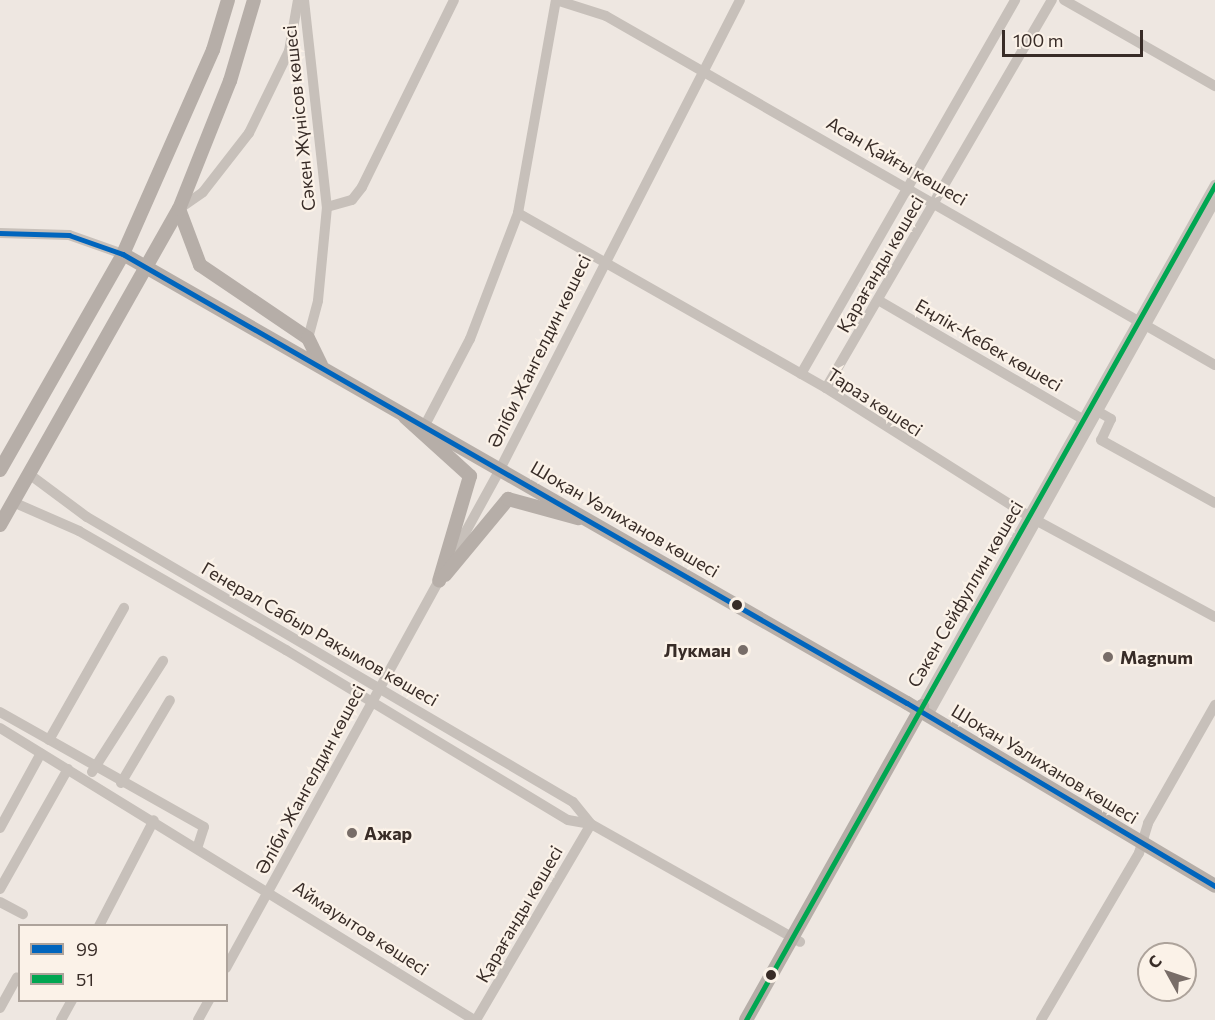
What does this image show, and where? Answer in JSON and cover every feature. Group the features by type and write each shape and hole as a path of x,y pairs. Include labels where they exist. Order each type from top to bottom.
{"main road":[{"path":"0,470 123,254 167,160 228,0"},
{"path":"0,525 148,268 179,209 230,81 254,0"},
{"path":"179,209 200,265 308,338 321,365"},
{"name":"Шоқан Уәлиханов көшесі","path":"123,254 923,710 1215,886"},
{"path":"400,411 420,436 470,476 440,581"},
{"path":"440,581 496,507 508,499 592,521"},
{"name":"Сәкен Сейфуллин көшесі","path":"757,1020 796,940 923,710"},
{"name":"Сәкен Сейфуллин көшесі","path":"746,1020 796,940"}],"street":[{"path":"179,209 203,192 249,133 289,51 298,0"},
{"name":"Сәкен Жүнісов көшесі","path":"304,0 327,207 318,301 308,338"},
{"path":"327,207 352,200 362,187 454,0"},
{"path":"425,425 470,339 518,213 556,0"},
{"name":"Асан Қайғы көшесі","path":"556,0 606,16 910,186 1215,365"},
{"name":"Әліби Жангелдин көшесі","path":"228,964 500,468 602,261 701,69 740,0"},
{"name":"Қарағанды көшесі","path":"801,374 1015,0"},
{"name":"Қарағанды көшесі","path":"826,388 1052,0"},
{"path":"1064,0 1215,86"},
{"name":"Сәкен Сейфуллин көшесі","path":"923,710 1099,412 1143,321 1215,185"},
{"name":"Сәкен Сейфуллин көшесі","path":"1035,519 1084,420 1143,321 1211,216 1215,201"},
{"name":"Тараз көшесі","path":"518,213 826,388 1035,519 1215,617"},
{"name":"Шоқан Уәлиханов көшесі","path":"0,233 59,233 123,254"},
{"name":"Еңлік-Кебек көшесі","path":"878,300 1084,420"},
{"path":"1099,412 1111,419 1101,440 1215,502"},
{"name":"Генерал Сабыр Рақымов көшесі","path":"29,474 87,517 573,802 591,824"},
{"name":"Генерал Сабыр Рақымов көшесі","path":"13,502 79,531 371,701 567,820 591,824 796,940"},
{"path":"79,531 87,517"},
{"path":"49,740 124,608"},
{"path":"87,780 163,660"},
{"path":"121,783 170,700"},
{"path":"1041,1020 1142,842 1148,823 1215,705"},
{"path":"0,712 121,783 204,827 198,846"},
{"name":"Аймауытов көшесі","path":"0,728 269,889 475,1020"},
{"path":"0,828 41,753"},
{"path":"0,889 68,769"},
{"path":"100,924 154,820"},
{"name":"Қарағанды көшесі","path":"475,1020 591,824"},
{"path":"0,902 23,914"},
{"path":"0,1008 17,977"},
{"path":"61,1020 71,1002"},
{"path":"198,1020 208,1002"}],"transit line":[{"name":"51","path":"746,1020 1215,185"},
{"name":"99","path":"0,233 69,235 123,254 907,703 1215,886"}],"place":[{"name":"Лукман","path":"743,650"},
{"name":"Magnum","path":"1108,657"},
{"name":"Ажар","path":"352,833"}]}
